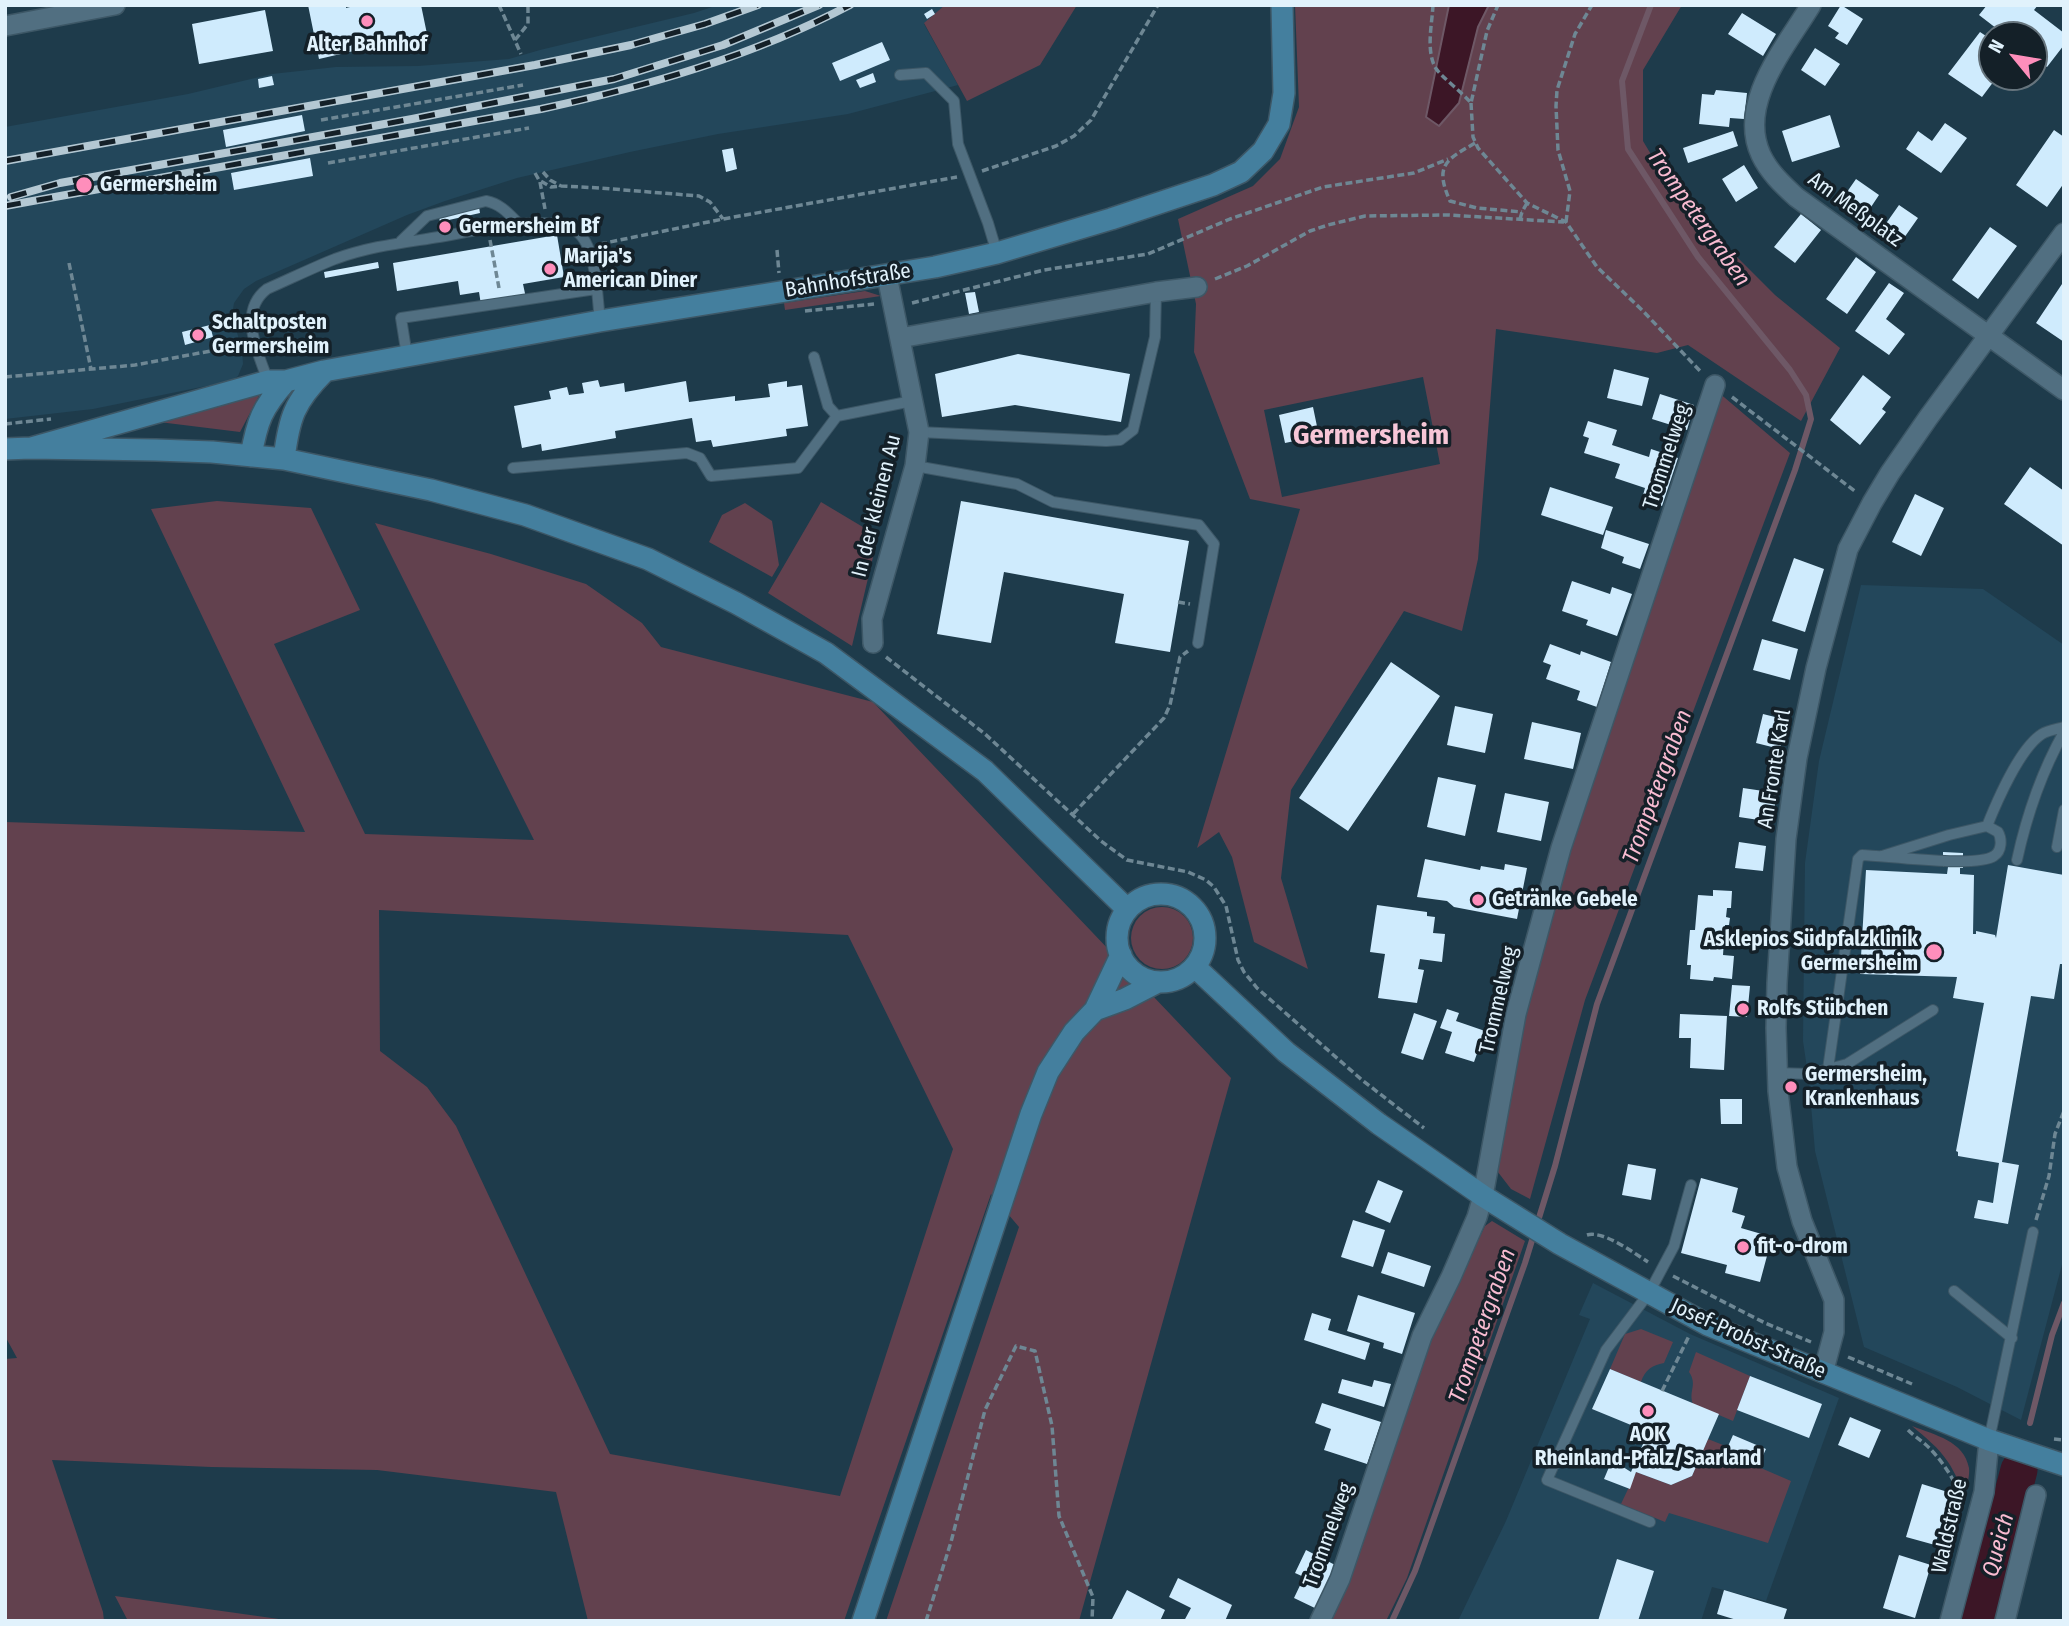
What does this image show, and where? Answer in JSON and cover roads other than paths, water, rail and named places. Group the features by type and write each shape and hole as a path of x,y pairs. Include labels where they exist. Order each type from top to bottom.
{"main road":[{"name":"Bahnhofstraße","path":"31,448 136,418 324,371 600,321 887,276 997,253 1213,185 1241,172 1262,151 1279,124 1284,93 1282,5"},
{"path":"284,459 289,426 296,405 324,371"},
{"path":"251,456 258,421 277,381"},
{"path":"5,449 198,452 284,459 431,490 525,515 648,559 736,603 826,653 985,771 1127,909"},
{"path":"1164,893 1178,896 1190,904 1202,920 1206,941 1203,955 1195,967 1185,976 1172,981 1145,979 1133,972 1118,949 1117,935 1127,909 1137,900 1164,893"},
{"path":"863,1621 1031,1114 1048,1072 1074,1032 1095,1010 1121,955"},
{"name":"Josef-Probst-Straße","path":"1195,967 1286,1052 1379,1124 1483,1196 1560,1244 1708,1325 1989,1440 2064,1465"},
{"path":"1095,1010 1125,999 1158,982"}],"street":[{"path":"5,26 114,5"},
{"name":"Am Meßplatz","path":"1811,5 1766,79 1756,103 1754,130 1762,156 1771,171 1796,197 2064,390"},
{"name":"An Fronte Karl","path":"1823,1373 1834,1332 1834,1300 1802,1221 1787,1167 1777,1073 1777,983 1785,852 1797,758 1816,667 1848,549 1872,503 1920,429 2064,233"},
{"name":"In der kleinen Au","path":"873,643 872,619 915,466 919,432 887,276"},
{"path":"900,338 1197,287"},
{"name":"Trommelweg","path":"1320,1621 1340,1579 1422,1336 1477,1217 1516,1014 1561,848 1714,385"},
{"name":"Waldstraße","path":"1950,1621 1984,1492 1989,1440"},
{"path":"2005,1621 2036,1495"}],"lane":[{"path":"900,75 926,73 954,101 958,144 997,253"},
{"path":"401,241 427,216 477,202 495,203 519,224"},
{"path":"277,381 255,342 251,318 259,295 336,259 401,241 519,224 565,226 575,230 588,247 600,321"},
{"path":"407,356 401,318 502,303 595,284"},
{"path":"919,432 1120,440 1133,430 1137,415 1155,337 1156,292"},
{"path":"814,356 828,406 837,416"},
{"path":"513,468 687,453 700,458 711,476 798,468 837,416 912,401"},
{"path":"915,466 1017,484 1053,502 1199,525 1214,544 1198,643"},
{"path":"1987,826 2006,784 2025,753 2043,733 2064,729"},
{"path":"2017,860 2032,799 2064,729"},
{"path":"2057,847 2064,810"},
{"path":"1828,1069 1857,864 1862,855 1969,862 1994,856 2002,841 1998,832 1987,826 1882,856"},
{"path":"1777,1073 1810,1074 1847,1063 1933,1010"},
{"path":"1650,1522 1547,1480 1606,1350 1649,1293 1674,1246 1691,1185"},
{"path":"1989,1440 2033,1232"},
{"path":"1954,1291 2012,1338"}],"waterway":[{"name":"Trompetergraben","path":"1392,1621 1415,1571 1525,1263 1555,1166 1597,1004 1795,470 1811,419 1806,395 1790,370 1698,257 1628,149 1622,81 1651,5"},
{"name":"Queich","path":"2030,1423 2052,1335 2064,1303"},
{"name":"Queich","path":"1979,1621 2019,1470"}],"railway":[{"path":"5,161 535,65 631,45 705,24 758,5"},
{"path":"11,197 60,183 614,79 723,45 819,5"},
{"path":"5,206 581,100 699,68 776,40 850,5"}],"place":[{"name":"Alter Bahnhof","path":"367,21"},
{"name":"Germersheim","path":"84,185"},
{"name":"Germersheim Bf","path":"445,227"},
{"name":"Marija's American Diner","path":"550,269"},
{"name":"Schaltposten Germersheim","path":"198,335"},
{"name":"Getränke Gebele","path":"1478,900"},
{"name":"Asklepios Südpfalzklinik Germersheim","path":"1934,952"},
{"name":"Rolfs Stübchen","path":"1743,1009"},
{"name":"Germersheim, Krankenhaus","path":"1791,1087"},
{"name":"fit-o-drom","path":"1743,1247"},
{"name":"AOK Rheinland-Pfalz/Saarland","path":"1648,1411"}],"district":[{"name":"Germersheim","path":"1371,436"}]}
